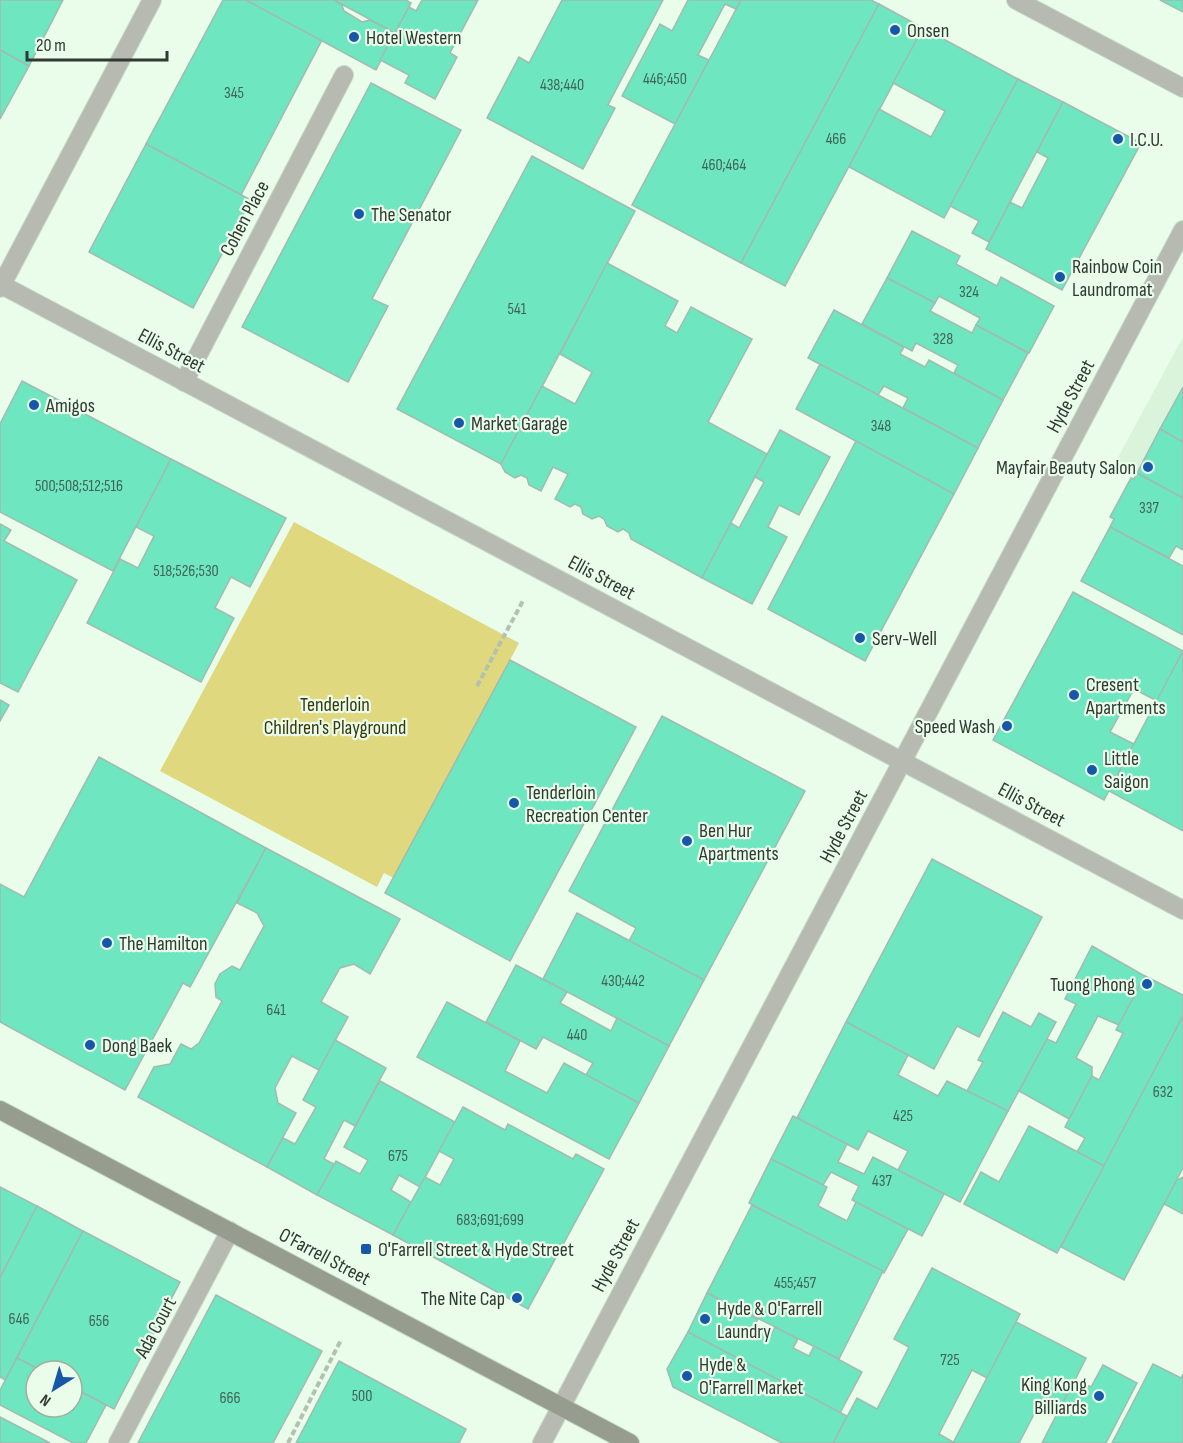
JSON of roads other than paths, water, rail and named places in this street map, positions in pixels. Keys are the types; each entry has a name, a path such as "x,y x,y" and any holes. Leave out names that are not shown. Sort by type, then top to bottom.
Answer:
{"main road":[{"name":"O'Farrell Street","path":"0,1110 630,1443"}],"street":[{"path":"1,285 152,0"},
{"path":"1016,0 1183,88"},
{"name":"Cohen Place","path":"184,381 344,75"},
{"name":"Hyde Street","path":"542,1443 1183,230"},
{"name":"Ellis Street","path":"1,285 1183,910"},
{"name":"Ada Court","path":"118,1443 230,1232"}],"place":[{"name":"Onsen","path":"895,30"},
{"name":"Hotel Western","path":"354,37"},
{"name":"I.C.U.","path":"1118,139"},
{"name":"The Senator","path":"359,214"},
{"name":"Rainbow Coin Laundromat","path":"1060,277"},
{"name":"Amigos","path":"34,405"},
{"name":"Market Garage","path":"459,423"},
{"name":"Mayfair Beauty Salon","path":"1148,467"},
{"name":"Serv-Well","path":"860,638"},
{"name":"Cresent Apartments","path":"1074,695"},
{"name":"Speed Wash","path":"1007,726"},
{"name":"Little Saigon","path":"1092,770"},
{"name":"Tenderloin Recreation Center","path":"514,803"},
{"name":"Ben Hur Apartments","path":"687,841"},
{"name":"The Hamilton","path":"107,943"},
{"name":"Tuong Phong","path":"1147,984"},
{"name":"Dong Baek","path":"90,1045"},
{"name":"O'Farrell Street & Hyde Street","path":"366,1249"},
{"name":"The Nite Cap","path":"517,1298"},
{"name":"Hyde & O'Farrell Laundry","path":"705,1319"},
{"name":"Hyde & O'Farrell Market","path":"687,1376"},
{"name":"King Kong Billiards","path":"1099,1396"}],"park label":[{"name":"Tenderloin Children's Playground","path":"335,716"}]}
